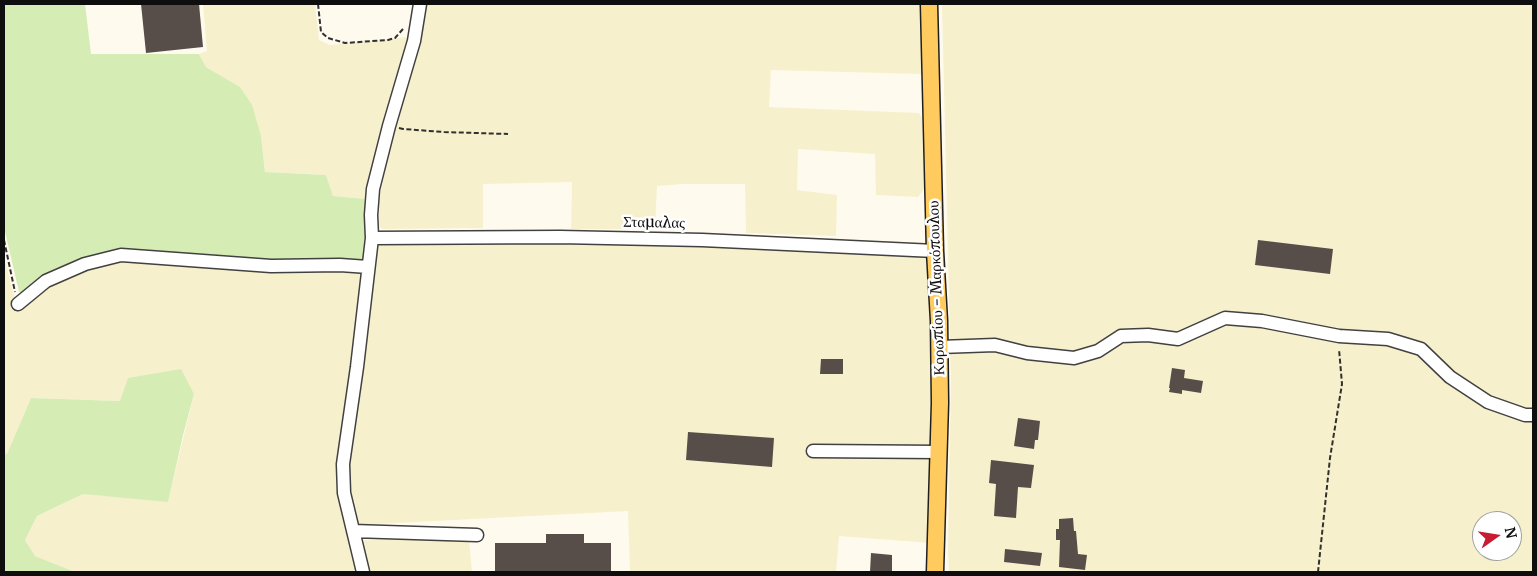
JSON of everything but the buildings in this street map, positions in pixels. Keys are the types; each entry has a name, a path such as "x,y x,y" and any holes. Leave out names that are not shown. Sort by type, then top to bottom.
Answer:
{"main road":[{"name":"Κορωπίου - Μαρκόπουλου","path":"929,4 935,251 940,321 939,452 935,572"}],"street":[{"path":"363,572 344,494 342,464 357,367 372,238 373,189 414,42 420,4"},
{"name":"Σταμαλας","path":"372,238 560,237 693,240 935,251"},
{"path":"18,304 46,281 84,264 121,256 271,266 340,265 368,267"},
{"path":"940,347 995,346 1028,353 1074,358 1098,351 1120,336 1148,334 1178,339 1225,318 1262,321 1339,336 1388,339 1421,349 1450,377 1488,402 1525,415 1533,415"},
{"path":"813,451 939,452"},
{"path":"353,530 477,535"}],"path":[{"path":"318,4 321,32 328,38 345,43 395,38 409,25 417,22"},
{"path":"390,124 403,129 508,134"},
{"path":"4,240 18,304"},
{"path":"1318,572 1330,458 1342,384 1339,336"}],"shaded area":[{"path":"203,4 315,4 319,40 330,45 408,37 374,159 366,199 333,196 326,175 265,172 261,136 240,87 206,67 199,54 207,51"},
{"path":"426,4 924,4 921,74 771,70 769,107 919,113 922,118 924,189 918,197 876,195 875,154 798,149 797,190 837,195 836,236 746,233 745,184 657,186 655,229 571,229 572,182 483,184 483,228 384,229 378,227 379,200 392,135 411,75 423,26"},
{"path":"942,4 1533,4 1533,572 949,572 951,382"},
{"path":"562,239 928,253 934,422 931,543 839,536 836,572 630,572 628,511 356,525 348,492 347,466 375,241"},
{"path":"4,256 18,311 50,284 84,268 123,260 363,270 338,464 358,572 75,572 35,556 25,540 37,516 83,494 168,501 194,394 120,401 31,398 7,454 4,453"},
{"path":"469,539 472,572 368,572 362,545 365,540"}],"green space":[{"path":"4,4 85,4 91,54 199,54 206,67 240,87 252,105 261,136 265,172 326,175 333,196 366,199 368,234 364,260 271,260 145,250 118,251 79,260 55,270 24,294 19,292 4,227"},
{"path":"181,369 194,394 168,502 83,494 37,516 25,540 35,556 75,572 4,572 4,453 7,454 31,398 120,401 128,378"}]}
